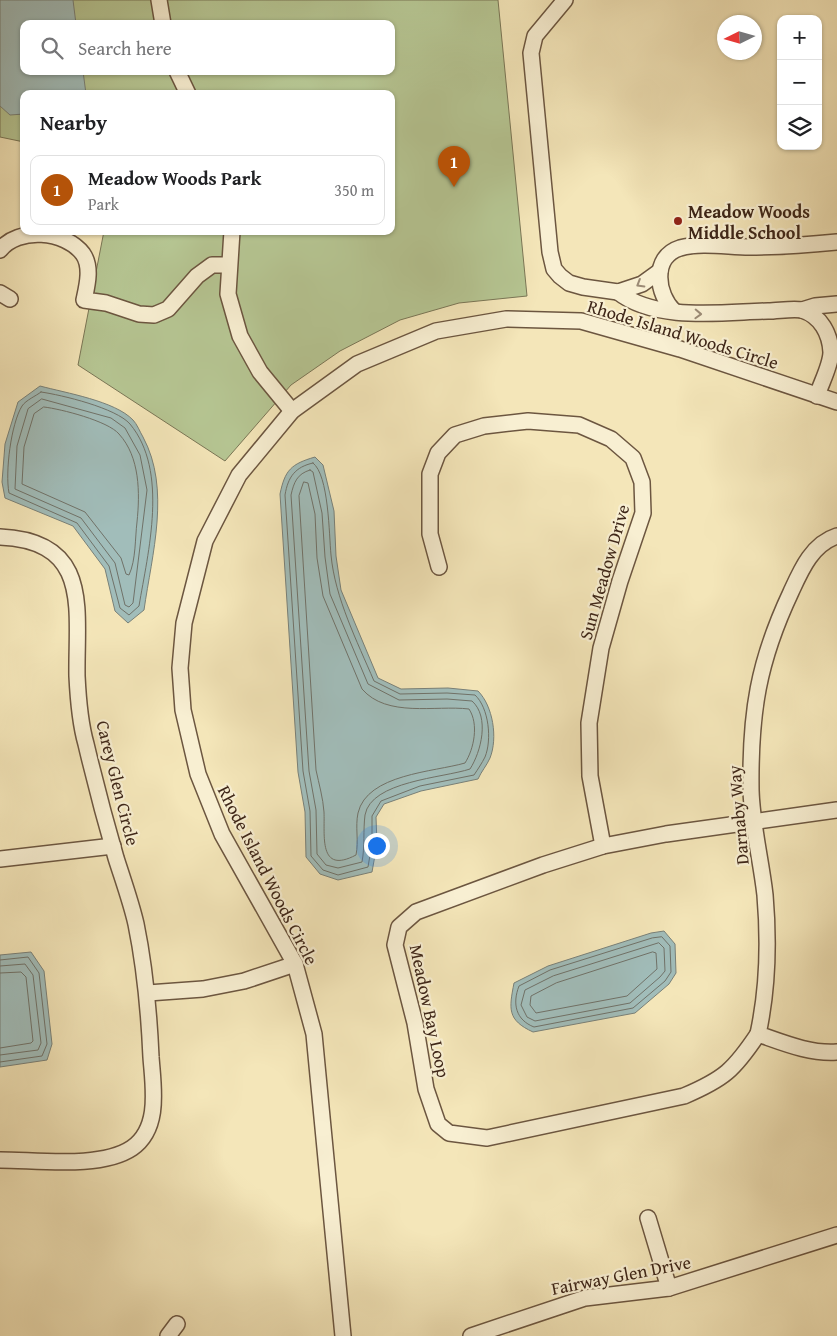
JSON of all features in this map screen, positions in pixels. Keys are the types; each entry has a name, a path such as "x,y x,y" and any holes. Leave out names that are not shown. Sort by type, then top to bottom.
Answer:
{"street":[{"path":"159,0 162,20"},
{"path":"565,0 535,36 531,53 554,269 569,283 618,292 635,301 674,311 703,315 802,310 814,306 837,304"},
{"path":"179,75 186,90"},
{"path":"0,250 16,237 28,235 61,238 83,254 87,264 88,282 84,300 106,303 139,314 154,314 168,309 197,276 212,265 229,266"},
{"path":"232,235 228,294 240,336 260,372 292,411"},
{"path":"674,311 664,298 660,286 660,271 666,259 680,248 767,247 837,242"},
{"path":"618,292 642,284 660,271"},
{"path":"802,310 825,327 834,351 817,396"},
{"name":"Rhode Island Woods Circle","path":"343,1336 314,1034 295,964 222,834 198,774 183,710 180,668 184,623 205,541 239,475 292,411 357,364 436,331 506,319 581,321 680,349 837,402"},
{"name":"Sun Meadow Drive","path":"439,566 430,534 430,474 438,453 455,435 484,426 528,421 579,426 611,439 633,458 642,482 643,513 620,581 601,648 589,723 590,776 603,846"},
{"name":"Darnaby Way","path":"758,1034 766,998 768,950 765,896 751,792 752,723 757,688 774,628 804,563 825,540 837,536"},
{"name":"Carey Glen Circle","path":"0,537 32,540 56,554 73,580 78,610 77,677 85,741 135,923 148,993 154,1107 147,1131 132,1148 107,1158 75,1161 0,1160"},
{"name":"Meadow Bay Loop","path":"758,1034 739,1062 714,1084 684,1096 487,1138 448,1134 438,1124 426,1089 416,1023 395,945 399,926 416,912 543,865 603,846 837,810"},
{"path":"0,859 113,846"},
{"path":"148,993 203,988 244,981 295,964"},
{"path":"758,1034 797,1048 826,1053 837,1052"},
{"path":"648,1218 669,1288"},
{"name":"Fairway Glen Drive","path":"471,1336 585,1298 669,1288 837,1235"}],"green space":[{"path":"0,0 498,0 527,296 459,303 400,320 340,351 291,385 225,461 78,365 103,235 395,235 395,90 20,90 20,141 0,137"}],"water":[{"path":"0,0 73,0 76,20 20,20 20,75 84,75 85,90 20,90 20,114 10,115 0,106"},
{"path":"40,386 90,398 125,413 136,424 151,457 156,478 158,500 155,544 144,610 128,623 115,611 105,569 73,526 5,498 2,482 5,444 18,402"},
{"path":"315,457 323,465 334,511 336,556 341,590 378,678 401,689 448,688 478,691 487,705 494,732 490,758 478,779 421,791 384,804 376,817 377,844 372,872 338,880 320,874 306,857 305,812 298,772 280,494 284,479 290,469 300,462"},
{"path":"664,931 675,944 676,973 669,984 635,1013 533,1032 518,1023 514,1018 511,1000 514,983 548,966 651,933"},
{"path":"31,952 44,971 52,1044 47,1060 0,1067 0,955"}],"place":[{"name":"Meadow Woods Park","path":"454,187"},
{"name":"Meadow Woods Middle School","path":"678,221"}]}
